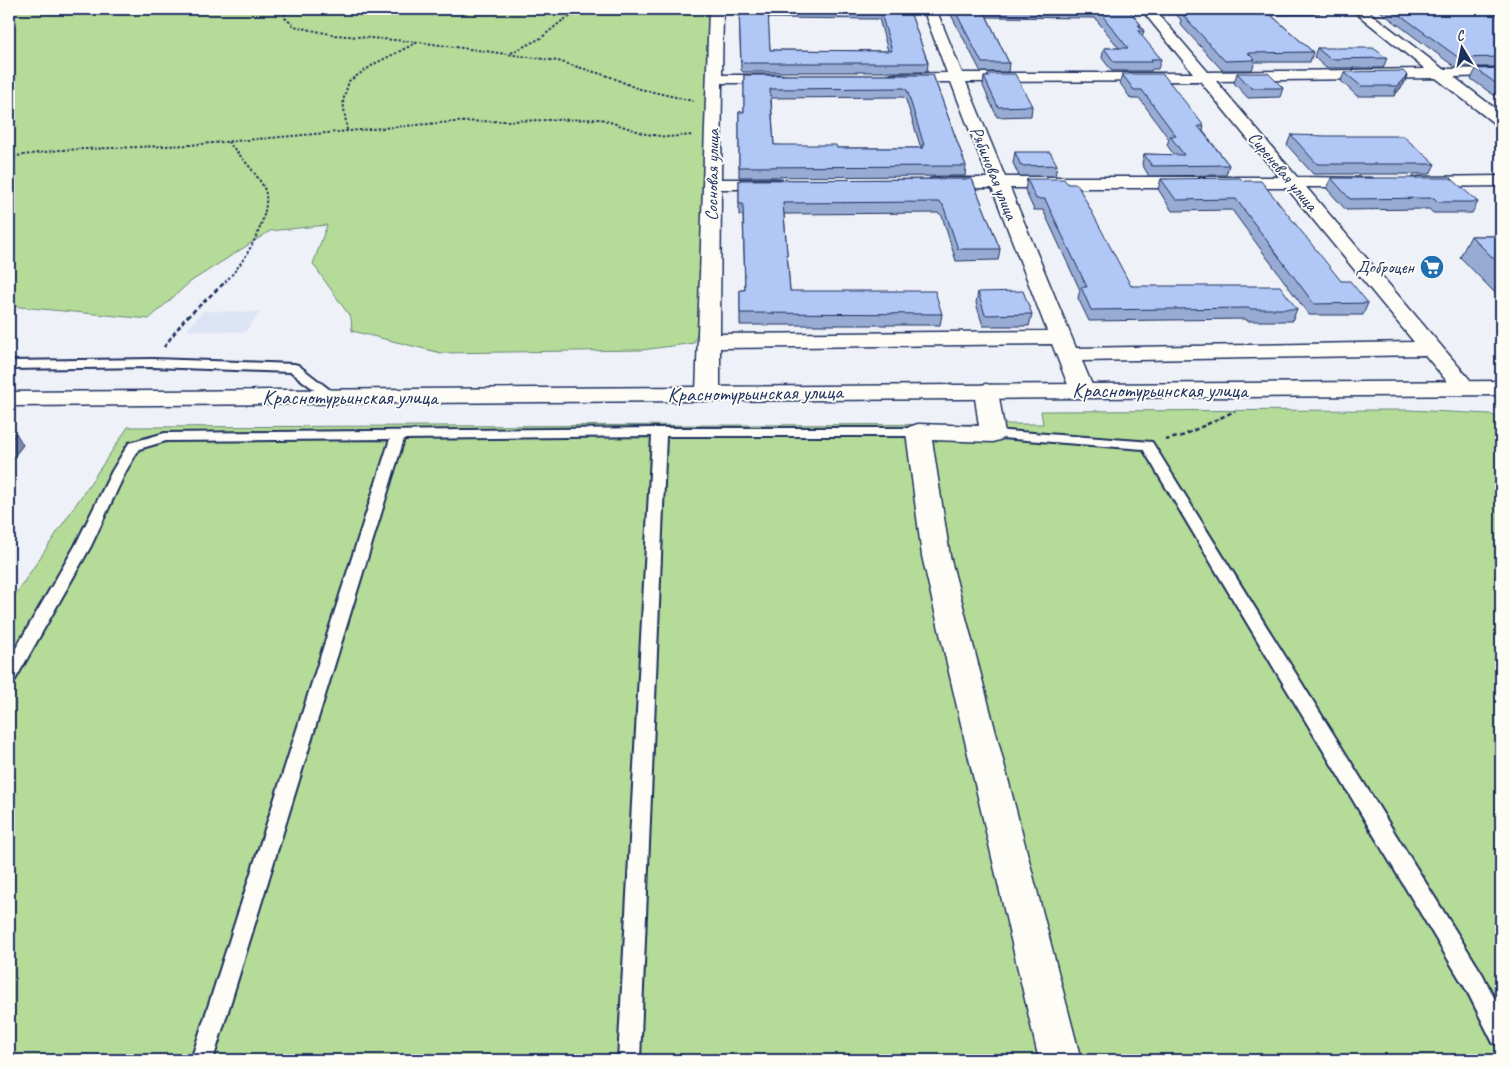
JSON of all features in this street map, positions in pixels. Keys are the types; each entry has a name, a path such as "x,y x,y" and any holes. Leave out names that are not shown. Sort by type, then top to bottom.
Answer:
{"street":[{"name":"Сосновая улица","path":"708,394 716,9"},
{"name":"Рябиновая улица","path":"928,9 1082,390"},
{"name":"Сиреневая улица","path":"1147,9 1465,388"},
{"path":"1356,9 1501,121"},
{"path":"879,78 1204,77 1501,72"},
{"path":"714,79 792,78"},
{"path":"1402,182 1501,181"},
{"path":"920,184 1382,182"},
{"path":"712,184 791,184"},
{"path":"709,341 1064,346 1425,340"},
{"name":"Краснотурьинская улица","path":"9,399 1501,388"},
{"path":"986,391 993,434 918,432 936,556 1060,1060"}],"lane":[{"path":"9,365 153,363 294,368 333,397"},
{"path":"9,674 83,546 119,471 134,446 165,437 659,432 918,432"},
{"path":"629,1060 659,432"},
{"path":"993,434 1148,445 1475,983 1501,1034"},
{"path":"202,1060 398,435"}],"path":[{"path":"282,9 285,18 294,26 311,30 335,35 418,42 558,61 612,77 636,88 714,104"},
{"path":"510,54 541,38 563,20 588,9"},
{"path":"346,130 343,101 349,80 376,63 418,42"},
{"path":"9,157 60,150 190,145 451,122 601,119 646,134 668,137 698,134 713,138"},
{"path":"153,363 184,320 234,274 262,222 266,193 248,164 228,142"},
{"path":"1148,445 1182,436 1243,407"}],"shaded area":[{"path":"203,311 260,312 245,332 187,330"}],"green space":[{"path":"9,9 711,9 698,330 694,343 642,350 441,353 352,331 351,318 313,264 327,225 270,231 190,282 149,319 9,306"},
{"path":"1409,410 1490,414 1501,420 1501,1060 9,1060 9,604 128,427 1043,424 1041,411"}],"building":[{"path":"739,9 909,9 928,63 743,63 741,61","holes":["768,10 880,10 892,51 770,50"]},
{"path":"954,9 983,9 1009,63 982,63"},
{"path":"1097,9 1128,9 1144,31 1138,31 1161,59 1151,59 1153,62 1114,62 1104,48 1128,48"},
{"path":"1181,9 1264,9 1313,52 1248,53 1255,60 1225,61 1183,15 1187,15"},
{"path":"1392,9 1488,9 1501,17 1501,57 1459,58"},
{"path":"1317,48 1373,48 1387,58 1330,59"},
{"path":"1501,68 1501,87 1476,69"},
{"path":"1403,71 1407,75 1397,86 1361,86 1344,72"},
{"path":"1237,73 1268,73 1283,88 1251,88"},
{"path":"988,74 1015,74 1032,106 998,107 984,77 989,77"},
{"path":"1122,74 1163,74 1204,126 1198,126 1229,165 1152,166 1144,154 1184,155 1170,136 1176,136 1142,90 1134,90"},
{"path":"744,75 933,75 966,166 739,167 739,112 744,112","holes":["904,88 907,90 924,145 922,145 923,148 837,148 836,145 774,145 770,89"]},
{"path":"1291,135 1403,136 1435,164 1317,164"},
{"path":"1015,152 1050,152 1057,165 1021,166"},
{"path":"1240,178 1243,181 1261,181 1341,281 1350,281 1368,303 1314,304 1236,199 1176,200 1161,179"},
{"path":"1331,178 1451,178 1478,202 1438,202 1434,198 1350,199"},
{"path":"972,179 1000,249 958,249 943,205 940,202 783,203 790,291 935,291 942,314 740,313 740,290 745,290 743,204 739,204 739,180"},
{"path":"1027,179 1064,179 1068,184 1077,184 1131,286 1280,286 1297,309 1091,310 1081,287 1087,287 1045,199 1036,199"},
{"path":"1471,236 1501,236 1501,266"},
{"path":"1023,291 1032,314 985,315 978,292"},
{"path":"9,433 16,433 9,442"}],"place":[{"name":"Доброцен","path":"1432,267"}]}
